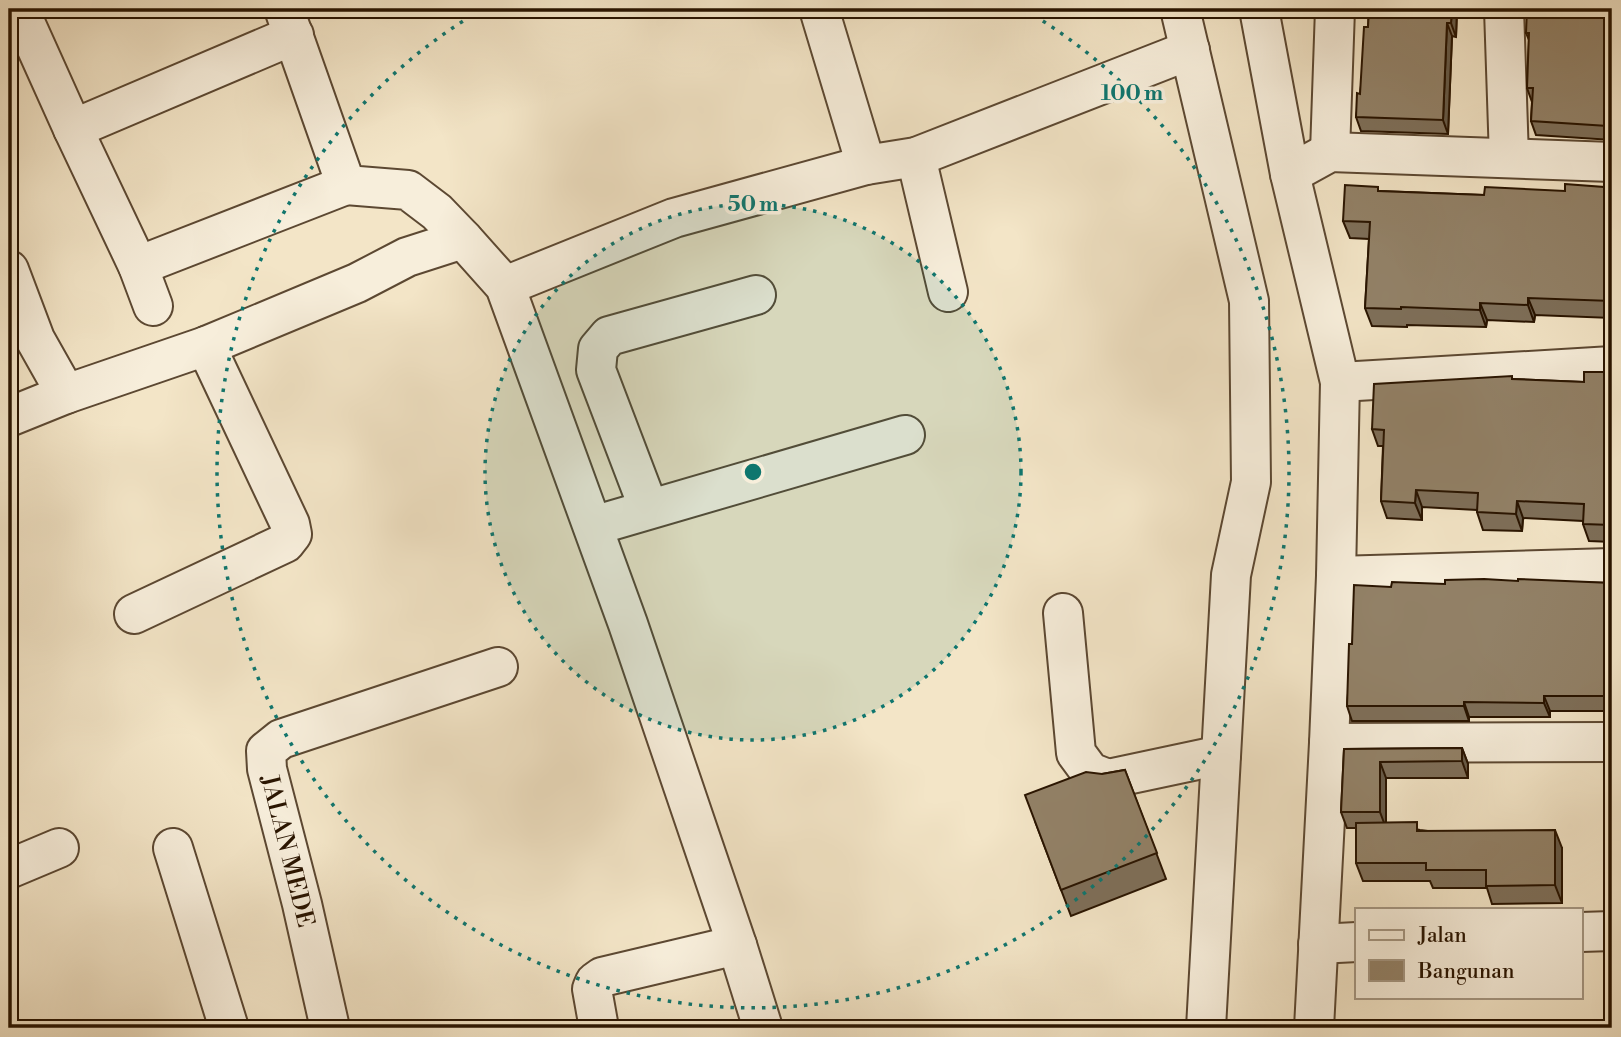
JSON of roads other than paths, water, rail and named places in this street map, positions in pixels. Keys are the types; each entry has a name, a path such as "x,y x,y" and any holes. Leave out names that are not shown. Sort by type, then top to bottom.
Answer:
{"street":[{"path":"19,9 138,266 153,306"},
{"path":"1180,9 1249,301 1251,482 1231,575 1206,1028"},
{"path":"1259,9 1290,174 1339,382 1336,576 1314,1028"},
{"path":"1330,152 1335,9"},
{"path":"1504,9 1509,158"},
{"path":"831,11 866,165"},
{"path":"73,129 289,22 346,185"},
{"path":"505,286 674,218 866,165 916,157 1190,50"},
{"path":"1290,174 1330,152 1612,162"},
{"path":"916,157 948,292"},
{"path":"138,266 346,185 408,191 437,212 505,286 628,624 763,1028"},
{"path":"9,417 66,394 206,346 357,283 407,257 463,239"},
{"path":"9,270 35,339 66,394"},
{"path":"649,509 596,370 598,349 609,337 756,295"},
{"path":"134,614 285,543 292,534 290,524 206,346"},
{"path":"1339,382 1612,366"},
{"path":"593,526 905,435"},
{"path":"1336,576 1612,568"},
{"path":"1063,613 1076,753 1090,772 1108,779 1222,755"},
{"name":"JALAN MEDE","path":"330,1028 302,904 267,769 266,751 281,739 498,667"},
{"path":"1329,743 1612,742"},
{"path":"9,869 60,848"},
{"path":"173,848 229,1028"},
{"path":"1582,932 1612,931"},
{"path":"1318,944 1355,942"},
{"path":"599,1028 592,989 601,977 737,945"}]}
